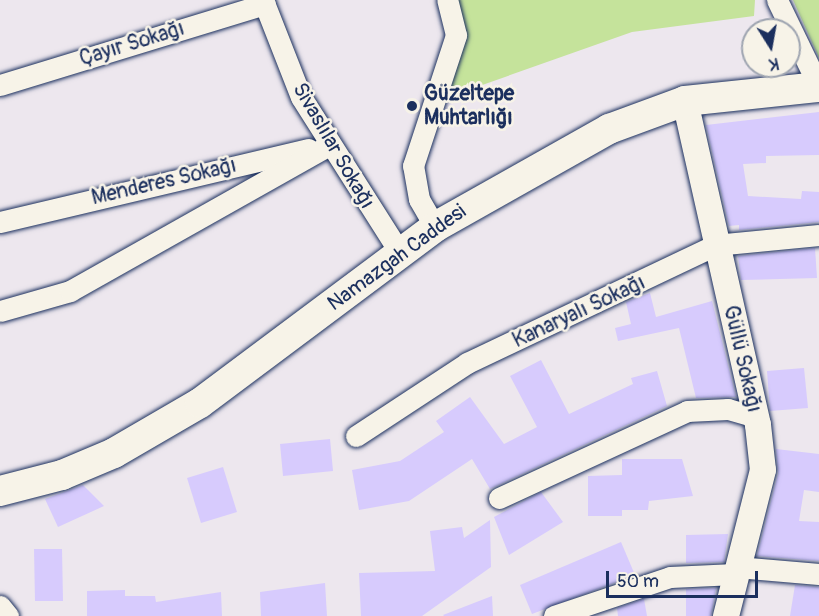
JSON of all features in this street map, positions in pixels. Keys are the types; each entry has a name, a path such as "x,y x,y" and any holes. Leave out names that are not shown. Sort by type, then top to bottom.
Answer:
{"main road":[{"name":"Namazgah Caddesi","path":"0,491 62,475 114,453 200,403 435,227 609,129 685,101 819,87"}],"street":[{"path":"435,227 419,199 413,166 456,35 447,0"},
{"path":"777,0 819,87"},
{"name":"Çayır Sokağı","path":"0,85 264,2"},
{"name":"Sivaslılar Sokağı","path":"264,2 301,97 329,145 400,253"},
{"name":"Güllü Sokağı","path":"685,101 715,245 756,417 763,470 726,616"},
{"path":"0,310 70,291 329,145"},
{"name":"Menderes Sokağı","path":"0,222 329,145"},
{"name":"Kanaryalı Sokağı","path":"356,436 467,363 715,245 819,236"},
{"path":"499,498 687,411 728,409 756,417"},
{"path":"554,616 670,577 736,570 819,574"},
{"path":"0,606 8,616"}],"green space":[{"path":"455,0 755,0 754,16 632,32 451,96"},
{"path":"793,0 819,0 819,58"}],"building":[{"path":"819,112 819,155 766,156 766,163 743,164 748,196 801,199 802,191 819,192 819,222 739,230 739,225 729,226 706,125"},
{"path":"815,248 817,278 741,280 738,256"},
{"path":"650,293 656,317 712,301 736,397 696,398 679,328 618,341 615,328 631,324 626,302"},
{"path":"541,360 569,414 633,384 631,378 657,371 667,406 490,489 472,459 409,501 359,510 352,470 400,461 444,432 436,421 470,397 504,444 537,427 510,376"},
{"path":"804,368 808,408 770,411 767,371"},
{"path":"330,439 333,471 283,476 280,444"},
{"path":"776,449 819,454 819,492 804,490 799,521 819,522 819,561 757,556 778,474"},
{"path":"622,459 682,459 693,496 649,501 648,510 622,510 622,516 588,516 588,476 622,475"},
{"path":"223,467 237,512 201,523 187,478"},
{"path":"83,485 104,506 58,527 45,499"},
{"path":"541,492 563,522 509,555 494,517"},
{"path":"490,520 491,567 422,616 361,616 359,573 435,571 430,531 462,527 464,538"},
{"path":"728,534 724,562 686,563 686,535"},
{"path":"621,542 635,575 532,614 520,585"},
{"path":"34,549 62,549 63,601 35,601"},
{"path":"325,583 327,616 261,616 260,592"},
{"path":"795,585 819,587 819,616 790,616"},
{"path":"716,588 711,616 686,616 686,589"},
{"path":"125,590 125,596 155,596 156,602 221,592 222,616 87,616 87,591"},
{"path":"492,596 493,616 443,615"},
{"path":"644,599 647,616 618,616 617,608"}],"place":[{"name":"Güzeltepe Muhtarlığı","path":"412,106"}]}
